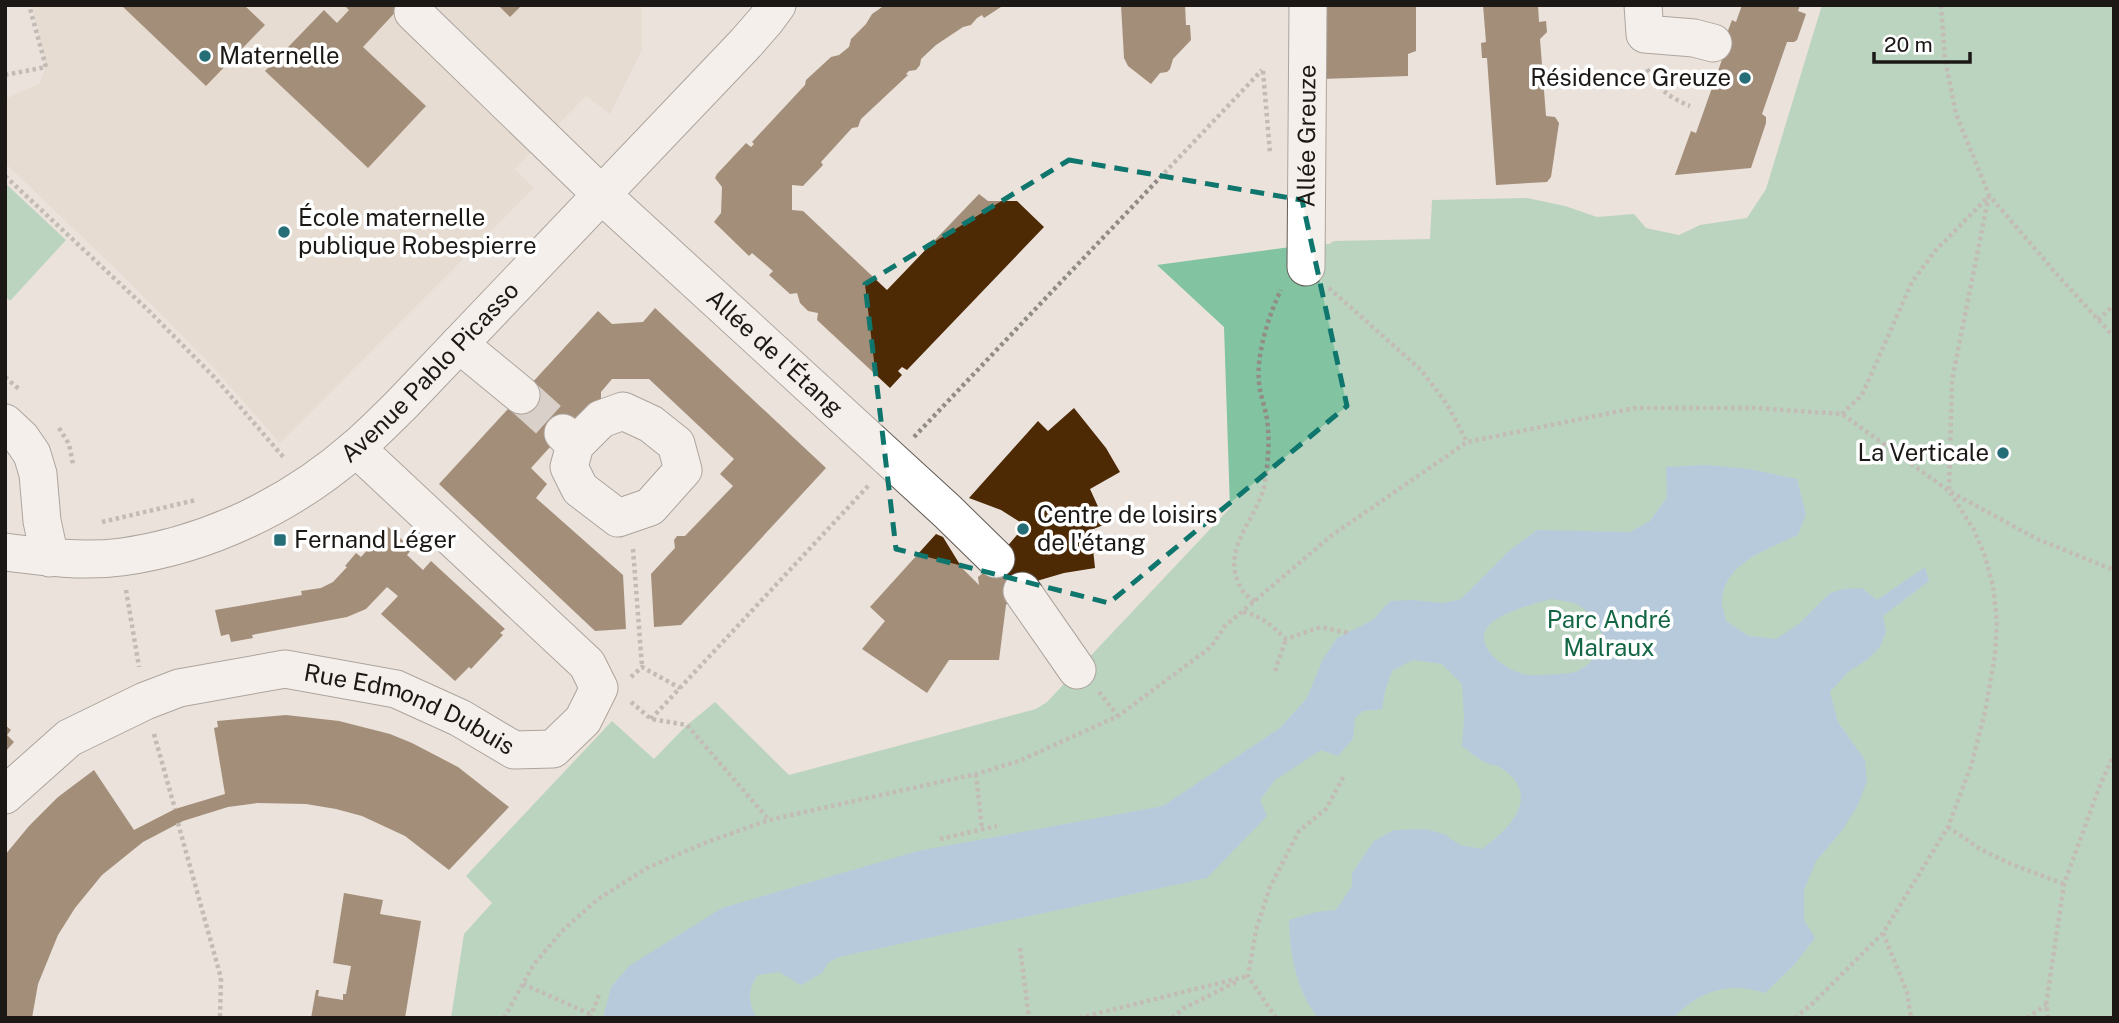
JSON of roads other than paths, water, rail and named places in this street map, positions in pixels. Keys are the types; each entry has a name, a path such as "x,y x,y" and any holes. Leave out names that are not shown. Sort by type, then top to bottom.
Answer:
{"street":[{"name":"Avenue Pablo Picasso","path":"5,551 59,558 121,557 206,536 248,519 297,493 356,448 402,404 746,43 776,5"},
{"name":"Allée Greuze","path":"1306,267 1308,5"},
{"name":"Allée de l'Étang","path":"413,12 602,195 996,559"},
{"path":"1644,20 1713,43"},
{"path":"459,344 521,395"},
{"path":"623,411 651,424 677,444 683,470 650,507 630,513 618,517 580,489 569,467 569,439 601,419 623,411"},
{"path":"5,423 21,438 32,454 22,472 59,558"},
{"name":"Rue Edmond Dubuis","path":"5,795 69,738 145,701 179,688 285,669 396,689 460,718 513,750 553,749 563,740 583,720 599,688 587,664 356,448"},
{"path":"1022,591 1077,670"}],"water":[{"path":"1706,465 1750,469 1797,479 1806,514 1798,535 1751,558 1731,575 1725,586 1722,602 1726,621 1749,636 1776,639 1799,624 1830,593 1843,589 1862,588 1877,600 1925,567 1929,581 1883,616 1886,632 1880,647 1848,672 1830,692 1838,722 1865,760 1867,781 1858,805 1843,829 1816,861 1804,890 1804,920 1815,938 1795,964 1765,993 1739,988 1715,991 1694,1001 1673,1018 1318,1018 1299,984 1289,920 1316,912 1336,910 1352,886 1352,873 1374,841 1394,830 1425,829 1444,834 1460,845 1482,849 1512,821 1521,800 1513,778 1500,767 1484,762 1462,746 1462,684 1442,664 1413,660 1392,671 1382,709 1363,711 1355,718 1353,739 1338,756 1321,750 1275,780 1260,800 1267,816 1207,878 839,957 829,962 822,973 801,985 779,972 758,975 750,996 756,1018 603,1018 611,987 629,966 722,908 918,851 1163,806 1280,728 1307,698 1322,661 1337,638 1373,620 1390,601 1443,603 1461,599 1510,550 1537,530 1630,532 1650,521 1667,497 1666,467","holes":["1550,599 1577,605 1587,612 1603,635 1594,657 1585,667 1571,673 1527,675 1501,663 1487,649 1485,632 1490,624 1502,616"]}],"tunnel":[{"path":"521,395 563,433"}],"place":[{"name":"Maternelle","path":"205,56"},
{"name":"Résidence Greuze","path":"1745,78"},
{"name":"École maternelle publique Robespierre","path":"284,232"},
{"name":"La Verticale","path":"2003,453"},
{"name":"Centre de loisirs de l'étang","path":"1023,529"},
{"name":"Fernand Léger","path":"280,540"}],"park label":[{"name":"Parc André Malraux","path":"1609,634"}]}
